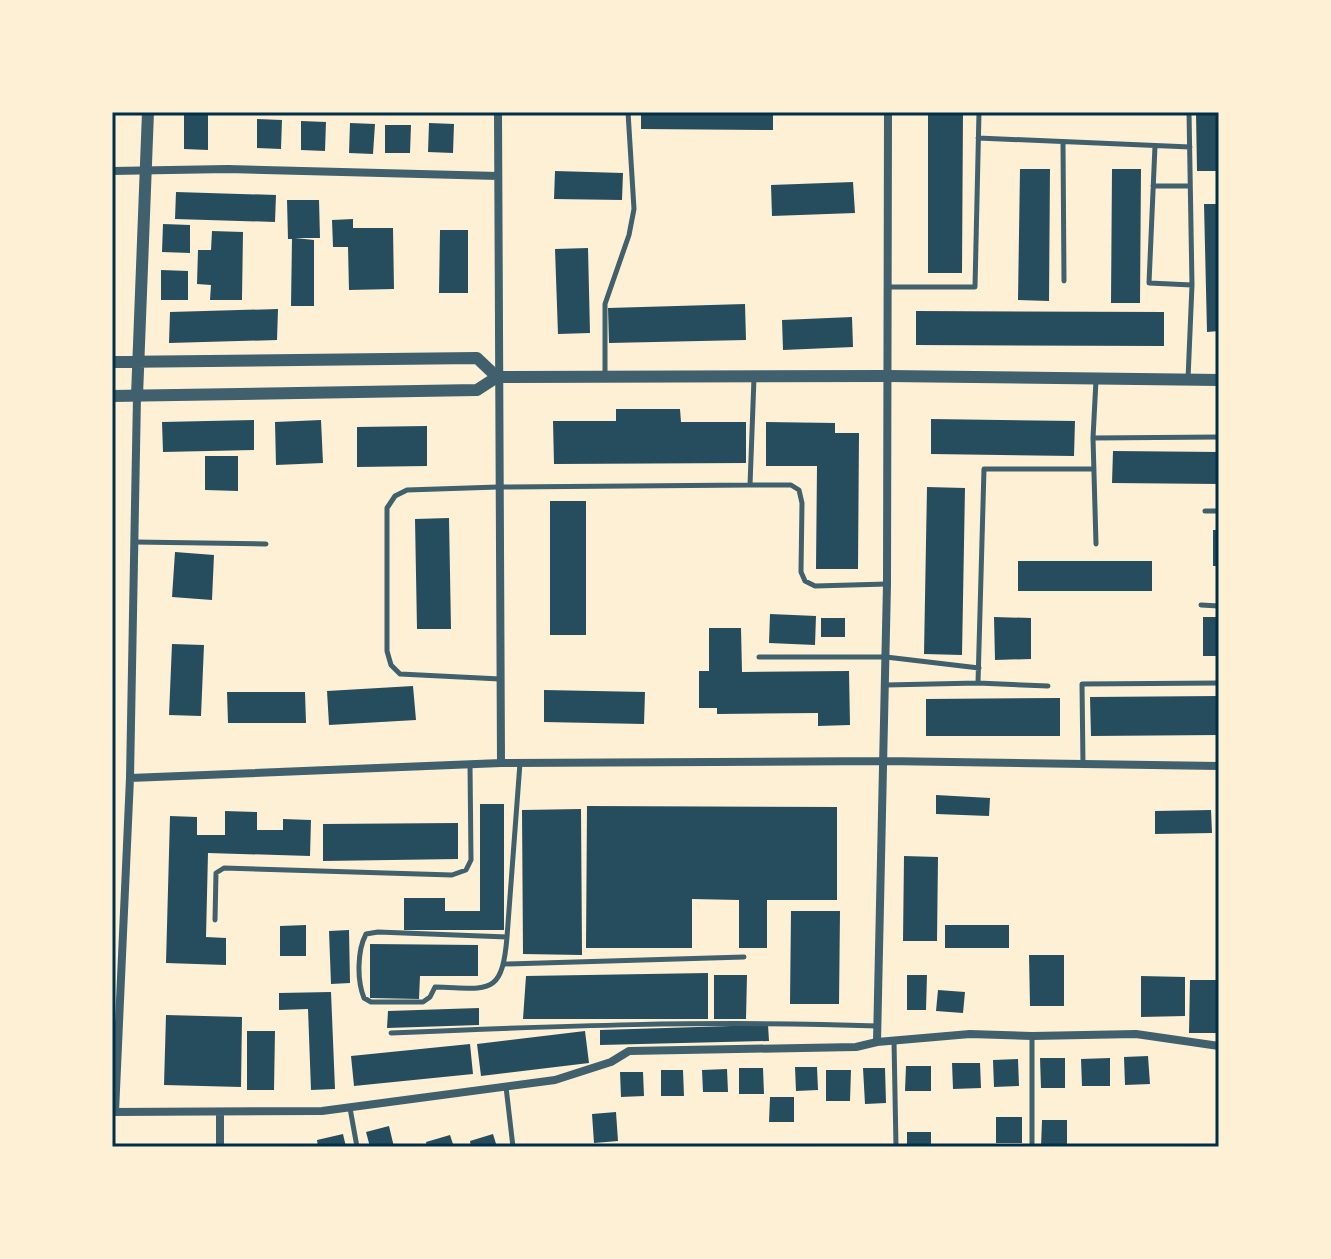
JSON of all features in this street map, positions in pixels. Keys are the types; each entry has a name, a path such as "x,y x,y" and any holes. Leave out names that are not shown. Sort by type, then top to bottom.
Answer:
{"street":[{"path":"148,112 137,396 130,778 114,1112 322,1111 350,1108 555,1080 611,1062 629,1051 856,1047 877,1042 970,1034 1136,1034 1219,1046"},
{"path":"498,112 501,763"},
{"path":"877,1042 887,584 888,112"},
{"path":"112,171 228,169 498,176"},
{"path":"112,362 477,358 497,377"},
{"path":"112,396 477,390 497,377 888,376 1219,380"},
{"path":"130,778 501,763 884,761 1219,766"},
{"path":"220,1112 220,1147"}],"lane":[{"path":"605,377 605,304 629,235 634,209 628,112"},
{"path":"888,287 975,287 979,112"},
{"path":"1188,380 1192,285 1189,112"},
{"path":"978,138 1190,147"},
{"path":"1063,142 1064,281"},
{"path":"1155,146 1149,283 1192,285"},
{"path":"1153,186 1190,186"},
{"path":"750,485 754,377"},
{"path":"1096,379 1093,438 1096,544"},
{"path":"1093,438 1219,437"},
{"path":"978,683 984,469 1094,469"},
{"path":"500,679 400,674 391,665 387,651 387,508 395,496 407,490 498,487 791,485 799,490 802,503 801,572 805,581 815,586 887,584"},
{"path":"1205,511 1219,511"},
{"path":"134,542 266,544"},
{"path":"1201,605 1219,606"},
{"path":"759,657 886,657 979,668"},
{"path":"885,685 978,683 1048,686"},
{"path":"1083,764 1082,684 1219,683"},
{"path":"507,937 366,934 361,943 360,987 364,998 371,1002 423,1002 435,987 485,988 500,977 505,964 520,763"},
{"path":"215,920 216,873 224,868 452,875 466,870 471,860 470,764"},
{"path":"505,964 744,957"},
{"path":"391,1033 760,1022 878,1026"},
{"path":"1032,1036 1032,1147"},
{"path":"894,1041 896,1147"},
{"path":"506,1087 513,1147"},
{"path":"350,1108 357,1147"}],"building":[{"path":"641,112 773,112 773,130 641,129"},
{"path":"928,112 963,112 962,273 928,273"},
{"path":"999,112 1026,112 1027,115 999,115"},
{"path":"1196,112 1219,112 1219,171 1197,171"},
{"path":"184,113 208,113 208,150 184,149"},
{"path":"257,119 282,120 281,149 257,148"},
{"path":"301,121 326,122 325,151 301,150"},
{"path":"350,123 375,124 373,154 349,153"},
{"path":"429,123 454,124 453,153 428,152"},
{"path":"385,125 411,125 410,153 385,153"},
{"path":"1020,169 1050,169 1049,301 1018,300"},
{"path":"1112,169 1141,169 1140,303 1111,303"},
{"path":"555,171 623,173 622,200 554,199"},
{"path":"853,182 855,213 772,216 771,185"},
{"path":"176,192 276,195 275,222 175,219"},
{"path":"287,200 319,200 320,238 295,238 314,240 314,306 291,306 292,239 288,239"},
{"path":"1204,204 1219,204 1219,331 1207,332"},
{"path":"353,219 353,228 393,228 394,289 349,290 348,247 333,247 332,220"},
{"path":"163,224 190,225 190,253 162,252"},
{"path":"440,230 468,230 468,293 439,293"},
{"path":"212,231 243,232 242,300 210,300 211,285 197,284 198,250 211,250"},
{"path":"588,248 590,333 558,334 555,249"},
{"path":"161,270 188,271 188,300 161,300"},
{"path":"745,304 746,340 609,343 608,308"},
{"path":"278,309 277,340 169,343 170,312"},
{"path":"916,311 1164,312 1164,346 916,345"},
{"path":"852,317 853,347 783,350 782,320"},
{"path":"616,409 680,409 681,422 746,422 746,463 554,464 553,421 616,421"},
{"path":"931,419 1075,421 1074,456 931,454"},
{"path":"254,420 254,450 163,452 162,422"},
{"path":"321,420 323,463 276,465 275,422"},
{"path":"766,422 835,423 835,433 859,433 858,569 816,569 817,466 766,466"},
{"path":"427,426 427,466 357,467 357,427"},
{"path":"1113,451 1219,452 1219,484 1112,483"},
{"path":"205,456 238,456 238,491 205,490"},
{"path":"927,487 965,488 962,655 924,654"},
{"path":"550,501 586,501 586,635 550,635"},
{"path":"449,518 451,629 417,629 415,519"},
{"path":"1213,530 1219,530 1219,566 1213,566"},
{"path":"175,552 214,555 212,600 172,597"},
{"path":"1018,561 1152,561 1152,591 1018,591"},
{"path":"770,614 816,616 815,645 769,643"},
{"path":"994,617 1031,618 1031,659 995,660"},
{"path":"1203,617 1219,617 1219,656 1203,656"},
{"path":"821,618 845,618 845,637 821,637"},
{"path":"709,628 741,628 742,672 849,671 850,725 818,726 818,713 717,714 717,708 699,708 699,671 709,671"},
{"path":"172,644 204,645 201,716 169,715"},
{"path":"413,686 416,720 329,725 327,691"},
{"path":"544,690 645,692 644,724 544,722"},
{"path":"227,692 305,692 306,723 228,723"},
{"path":"1219,696 1219,735 1091,736 1090,697"},
{"path":"1060,698 1060,736 926,736 926,699"},
{"path":"936,795 990,798 989,816 936,814"},
{"path":"480,804 504,804 504,930 404,930 404,898 445,898 445,911 480,911"},
{"path":"587,806 837,807 837,900 767,900 767,948 739,948 739,900 692,899 692,948 586,948"},
{"path":"581,809 582,955 523,954 522,810"},
{"path":"1211,810 1212,833 1155,834 1155,811"},
{"path":"225,811 257,812 257,830 283,830 283,819 311,820 310,856 208,853 206,937 226,938 226,965 166,963 170,816 197,817 197,835 225,835"},
{"path":"458,823 458,859 323,861 323,824"},
{"path":"904,856 938,857 937,941 903,941"},
{"path":"791,911 840,911 839,1004 790,1004"},
{"path":"306,925 306,956 280,956 280,926"},
{"path":"945,925 1009,925 1009,948 945,948"},
{"path":"349,930 350,983 331,984 329,931"},
{"path":"370,944 478,945 478,976 420,976 419,999 370,998"},
{"path":"1029,955 1064,955 1064,1006 1030,1006"},
{"path":"708,973 708,1019 523,1019 526,976"},
{"path":"714,975 747,975 746,1019 714,1019"},
{"path":"907,975 927,975 926,1010 907,1010"},
{"path":"1141,976 1185,977 1185,1016 1141,1017"},
{"path":"1190,980 1219,980 1219,1033 1189,1033"},
{"path":"938,990 965,992 963,1013 936,1011"},
{"path":"331,992 335,1089 311,1090 308,1009 279,1010 279,993"},
{"path":"479,1008 479,1025 387,1028 388,1011"},
{"path":"166,1015 242,1017 241,1087 164,1085"},
{"path":"768,1025 769,1041 600,1045 600,1030"},
{"path":"247,1031 275,1031 274,1090 247,1090"},
{"path":"585,1031 589,1063 481,1076 477,1044"},
{"path":"470,1044 473,1074 354,1086 351,1056"},
{"path":"1148,1056 1150,1084 1125,1085 1124,1057"},
{"path":"1040,1058 1065,1058 1065,1088 1041,1088"},
{"path":"1110,1058 1110,1086 1082,1086 1081,1059"},
{"path":"1018,1059 1019,1086 994,1087 993,1060"},
{"path":"952,1063 980,1063 981,1088 953,1089"},
{"path":"906,1066 931,1066 931,1091 905,1091"},
{"path":"795,1067 817,1067 818,1090 796,1091"},
{"path":"739,1068 763,1068 764,1094 739,1094"},
{"path":"863,1068 885,1068 886,1103 865,1104"},
{"path":"727,1069 728,1092 703,1092 702,1070"},
{"path":"661,1070 683,1070 684,1096 661,1096"},
{"path":"826,1070 851,1070 850,1101 826,1101"},
{"path":"620,1072 643,1072 644,1096 621,1097"},
{"path":"770,1097 794,1097 794,1122 769,1122"},
{"path":"616,1112 618,1141 594,1143 592,1114"},
{"path":"996,1117 1022,1117 1022,1143 996,1143"},
{"path":"1042,1120 1067,1120 1067,1147 1041,1147"},
{"path":"389,1126 394,1147 370,1147 366,1132"},
{"path":"907,1132 931,1132 931,1147 907,1147"},
{"path":"343,1134 346,1147 318,1147 317,1140"},
{"path":"493,1134 497,1147 471,1147 470,1141"},
{"path":"450,1135 454,1147 427,1147 426,1142"}]}
